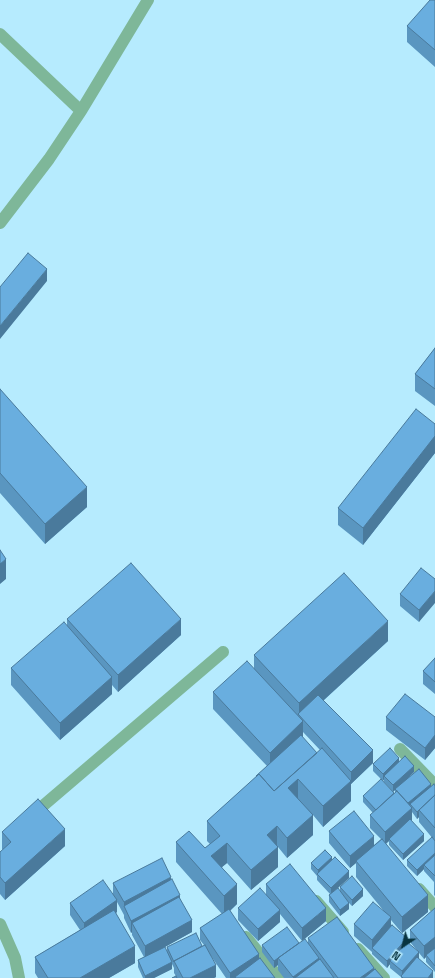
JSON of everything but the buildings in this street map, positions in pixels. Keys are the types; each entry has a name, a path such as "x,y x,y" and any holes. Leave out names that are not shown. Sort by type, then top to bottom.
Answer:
{"street":[{"path":"0,223 49,159 81,111 148,0"},
{"path":"0,34 81,111"},
{"path":"24,822 223,652"},
{"path":"400,749 435,785"},
{"path":"414,883 435,907"},
{"path":"307,892 384,978"},
{"path":"0,924 15,958 19,978"},
{"path":"245,936 279,978"}]}
